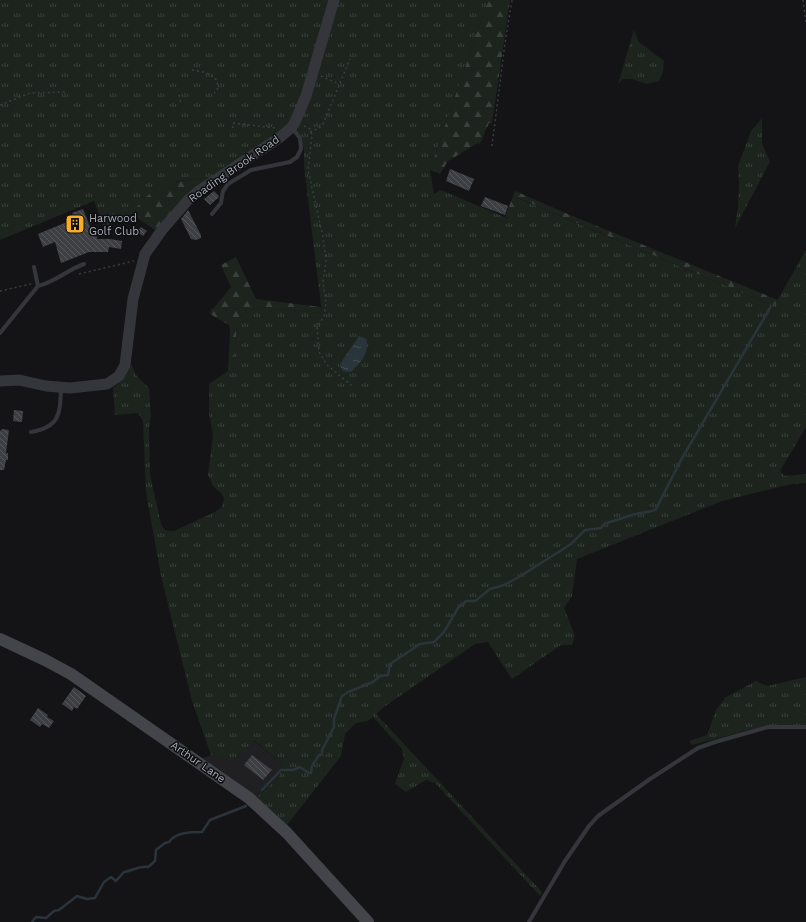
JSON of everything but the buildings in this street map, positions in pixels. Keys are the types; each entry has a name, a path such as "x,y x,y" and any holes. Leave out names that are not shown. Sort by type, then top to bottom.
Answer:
{"main road":[{"name":"Arthur Lane","path":"0,639 71,674 249,798 286,834 368,922"}],"street":[{"name":"Roading Brook Road","path":"0,381 19,380 46,386 70,388 107,384 119,376 123,371 126,358 133,299 143,259 162,230 188,200 206,186 279,138 293,125 306,96 334,0"}],"lane":[{"path":"212,214 221,203 224,191 228,184 251,170 290,162 297,157 301,149 300,138 293,125"},
{"path":"0,333 38,284 49,283 68,270 84,264"},
{"path":"34,267 38,284"},
{"path":"31,432 43,430 54,422 61,408 61,388"},
{"path":"529,922 560,867 589,826 598,816 650,779 698,748 715,742 768,727 806,727"}],"path":[{"path":"492,146 512,0"},
{"path":"803,0 806,22"},
{"path":"310,132 319,128 323,124 350,58"},
{"path":"192,70 212,75 217,82 218,88 214,93"},
{"path":"313,74 340,84"},
{"path":"0,105 30,93 65,92"},
{"path":"179,95 181,104"},
{"path":"233,128 234,124 278,129"},
{"path":"293,125 306,126 312,135 308,170 323,237 326,262 323,282 326,303 324,316 317,327 319,352 327,365 352,386"},
{"path":"78,274 143,259"},
{"path":"0,291 38,284"}],"shaded area":[{"path":"253,740 282,764 279,777 256,798 235,781 200,759 211,755 233,761"}],"green space":[{"name":"Harwood Golf Club","path":"0,0 490,0 486,6 430,170 434,194 441,190 509,219 517,198 774,306 806,250 806,427 780,471 785,476 806,474 806,483 792,484 722,501 577,559 572,596 564,608 575,636 572,645 561,645 512,679 488,642 475,644 376,714 542,892 540,896 435,783 426,780 406,792 395,784 404,759 402,749 373,717 368,721 356,723 345,734 341,756 287,825 256,798 279,777 282,764 254,740 233,761 211,755 192,701 161,576 146,492 143,421 138,413 115,415 113,388 124,378 131,364 136,375 149,388 151,416 149,428 150,475 163,528 168,531 174,531 215,512 222,507 224,498 213,486 208,475 213,435 209,414 209,384 234,367 237,319 257,307 322,313 304,167 304,148 295,134 281,131 211,177 178,181 145,198 132,214 104,227 94,201 0,240"},
{"path":"490,0 510,0 492,123 489,123 480,144 478,143 448,161 440,174 430,170 486,6"},
{"path":"634,30 639,42 664,61 663,72 659,81 647,84 632,79 623,79 618,84"},
{"path":"762,118 762,143 770,162 735,228 738,207 738,166 751,131"},
{"path":"211,177 176,205 156,231 132,214 144,199 168,184"},
{"path":"515,191 778,300 774,306 518,198 510,219 505,217"},
{"path":"236,257 256,299 321,307 322,313 257,307 237,319 234,367 228,372 229,325 210,314 211,309 213,309 231,287 221,265"},
{"path":"806,677 806,725 769,725 692,745 689,741 707,735 716,710 726,697 756,681 767,686"}],"water":[{"path":"359,336 366,339 366,353 351,372 343,371 340,366 342,361"}],"waterway":[{"path":"262,790 281,770 293,770 300,767 311,773 312,766 319,755 322,755 322,750 334,727 334,719 342,696 373,682 380,676 388,675 390,664 420,644 434,642 444,632 458,608 466,601 475,601 490,589 504,585 519,577 571,544 585,530 601,528 605,523 656,509 681,460 770,308"},
{"path":"32,922 36,917 46,918 77,896 87,899 95,898 104,882 111,877 116,881 124,872 142,867 148,867 155,861 156,850 176,836 184,833 202,832 210,820 246,806"}],"place":[{"name":"Harwood Golf Club","path":"75,224"}]}
